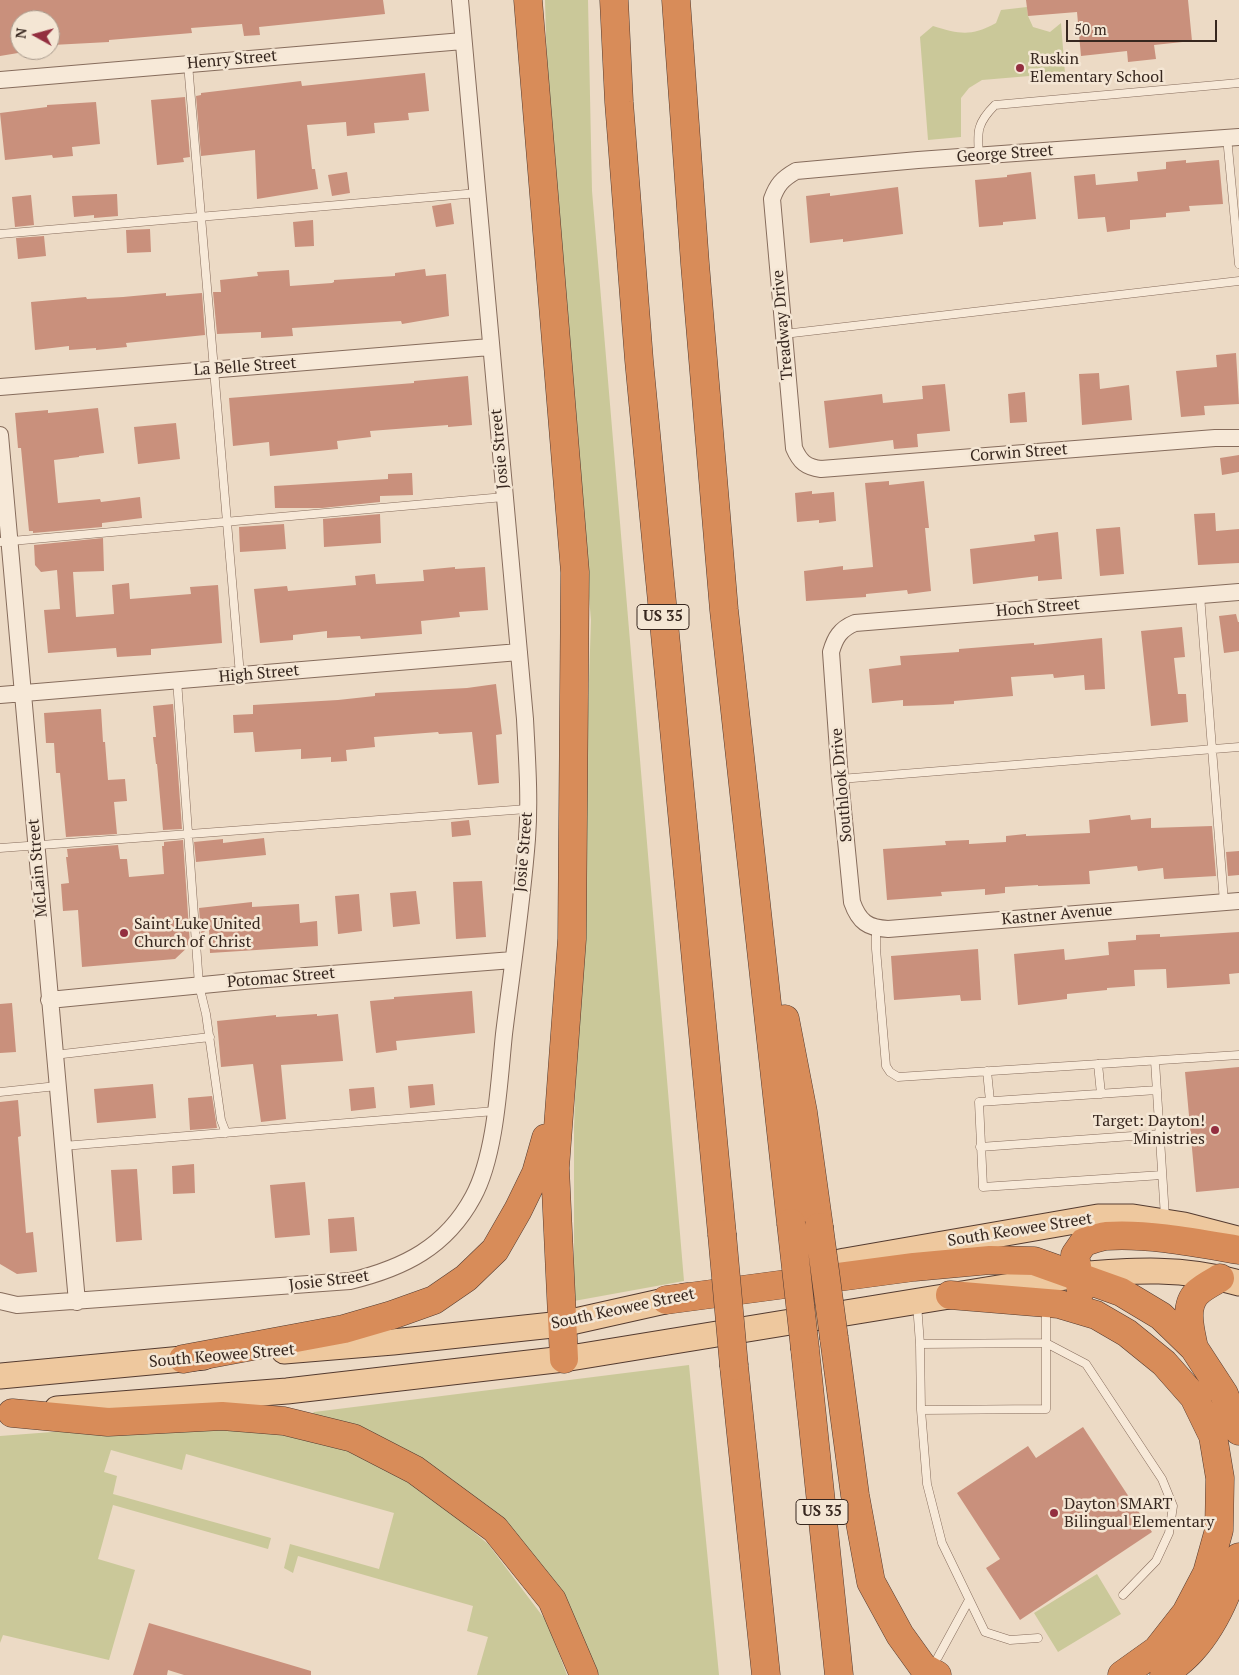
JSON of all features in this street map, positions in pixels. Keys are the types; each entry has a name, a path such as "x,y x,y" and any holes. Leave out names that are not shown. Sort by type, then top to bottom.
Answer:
{"highway":[{"path":"528,0 575,572 572,939 555,1168 564,1359"},
{"name":"US 35","path":"614,0 619,102 639,360 734,1366 766,1675"},
{"name":"US 35","path":"676,0 724,610 839,1675"},
{"path":"749,841 803,1112 854,1494 871,1582 900,1635 923,1667 937,1666"},
{"path":"183,1359 344,1329 434,1300 466,1278 495,1250 536,1173 561,1086"},
{"path":"1096,1315 1082,1295 1078,1275 1075,1255 1084,1242 1104,1236 1133,1236 1239,1250"},
{"path":"666,1300 914,1267 990,1260 1034,1261 1078,1275 1121,1292 1161,1316 1194,1348 1224,1394 1239,1431"},
{"path":"1194,1348 1189,1319 1190,1307 1196,1294 1230,1281"},
{"path":"950,1295 1059,1304 1096,1315 1127,1333 1164,1363 1194,1397 1213,1436 1220,1478 1219,1530 1207,1573 1186,1613 1156,1650 1122,1675"},
{"path":"6,1413 108,1422 222,1416 284,1421 352,1438 415,1470 495,1529 552,1600 584,1675"},
{"path":"749,1516 757,1675"},
{"path":"1164,1675 1191,1651 1215,1618 1232,1579 1239,1557"}],"main road":[{"name":"South Keowee Street","path":"0,1376 393,1342 562,1324 845,1260 1098,1217 1133,1217 1166,1222 1239,1240"},
{"path":"1214,1233 1239,1232"},
{"path":"6,1413 287,1392 564,1359 1078,1275 1149,1270 1174,1271 1230,1281"}],"street":[{"name":"Josie Street","path":"0,1301 17,1305 77,1302 350,1281 377,1275 414,1259 438,1241 455,1224 473,1197 481,1180 490,1149 513,960 527,838 528,777 525,719 460,0"},
{"name":"Henry Street","path":"0,80 463,41"},
{"name":"George Street","path":"776,187 784,178 796,172 1233,137"},
{"name":"Treadway Drive","path":"776,187 772,199 794,448 802,462"},
{"name":"La Belle Street","path":"0,387 490,347"},
{"name":"McLain Street","path":"0,435 5,542 22,693 77,1302"},
{"name":"Corwin Street","path":"802,462 810,467 821,469 1215,438 1239,438"},
{"name":"Hoch Street","path":"840,633 855,623 1239,592"},
{"name":"Southlook Drive","path":"840,633 836,637 831,652 840,779 852,902 856,914 864,923 876,928"},
{"name":"High Street","path":"0,695 519,652"},
{"name":"Kastner Avenue","path":"876,928 888,929 1232,901"},
{"name":"Potomac Street","path":"49,1000 200,985 513,960"}],"lane":[{"path":"188,64 240,675"},
{"path":"979,156 977,134 984,116 995,105 1239,83"},
{"path":"1233,137 1239,264"},
{"path":"0,234 478,193"},
{"path":"784,334 1239,281"},
{"path":"5,542 504,497"},
{"path":"1200,595 1212,749 1232,901"},
{"path":"177,680 200,985 210,1037 221,1120 226,1133"},
{"path":"840,779 1239,747"},
{"path":"0,848 527,809"},
{"path":"876,928 876,949 886,1066 890,1072 902,1077 1239,1055"},
{"path":"54,1055 210,1037"},
{"path":"1155,1061 1166,1222"},
{"path":"1098,1064 1101,1094"},
{"path":"987,1072 990,1101"},
{"path":"0,1092 57,1086"},
{"path":"1156,1090 979,1102 980,1148 984,1187 1162,1175"},
{"path":"63,1146 495,1111"},
{"path":"980,1148 1160,1134"},
{"path":"917,1301 920,1344 920,1410 927,1484 942,1543 985,1632 1010,1640 1038,1638"},
{"path":"920,1410 1046,1409 1046,1303"},
{"path":"920,1344 1046,1343 1086,1364 1162,1479 1173,1506 1168,1533 1156,1560 1123,1595"},
{"path":"937,1666 969,1600"}],"shaded area":[{"path":"545,0 588,0 592,191 684,1281 574,1301 574,1128 591,620 549,140"},
{"path":"1027,7 1028,16 1033,27 1050,32 1061,23 1065,73 982,80 969,88 961,98 961,137 928,140 920,37 933,26 951,31 972,32 996,23 1001,10"},
{"path":"689,1365 719,1675 597,1675 502,1525 453,1480 404,1449 311,1416 314,1412"},
{"path":"217,1425 292,1432 362,1454 423,1489 488,1544 547,1622 567,1675 477,1675 488,1637 467,1631 473,1606 298,1556 293,1573 284,1568 290,1544 379,1569 394,1513 186,1454 182,1470 111,1450 104,1472 117,1476 113,1494 271,1538 268,1549 113,1505 98,1559 135,1570 109,1660 3,1635 0,1643 0,1436"},
{"path":"1097,1574 1121,1614 1058,1652 1034,1613"}],"building":[{"path":"0,0 383,0 385,14 259,27 260,35 244,36 242,24 191,28 192,33 109,40 109,42 60,45 60,10 10,10 10,54 0,56"},
{"path":"1026,0 1188,0 1192,41 1154,45 1156,59 1128,62 1127,51 1081,56 1077,12 1028,16"},
{"path":"425,73 429,111 408,113 409,120 374,123 375,133 347,136 346,122 307,125 312,169 315,169 318,189 257,199 255,150 201,156 196,96 201,95 201,93 301,81 302,86"},
{"path":"185,97 190,157 183,158 184,162 157,165 151,100"},
{"path":"96,102 100,144 72,147 73,156 53,158 52,155 5,160 0,113 47,107 47,105"},
{"path":"1186,160 1186,163 1219,160 1223,204 1189,206 1190,211 1166,213 1166,217 1130,220 1130,229 1107,232 1105,217 1078,219 1074,176 1095,174 1096,185 1138,181 1137,172 1166,169 1166,162"},
{"path":"347,172 350,193 332,196 328,175"},
{"path":"1031,172 1036,219 1003,222 1003,225 979,227 975,180 1007,177 1007,175"},
{"path":"898,187 903,234 843,242 843,239 810,243 806,196 830,193 830,196"},
{"path":"117,194 118,216 94,218 94,215 74,217 72,196"},
{"path":"31,195 34,225 15,227 12,197"},
{"path":"451,203 454,224 436,227 432,206"},
{"path":"313,220 314,246 295,247 293,222"},
{"path":"150,229 151,252 127,253 126,230"},
{"path":"44,236 46,256 18,259 16,238"},
{"path":"425,269 426,276 446,274 449,316 402,324 401,321 292,328 293,336 261,338 261,332 217,334 213,292 221,292 220,280 258,276 257,272 289,270 290,286 332,283 334,280 395,276 395,273"},
{"path":"166,293 166,296 202,293 205,335 126,343 127,347 96,350 96,348 69,350 69,346 35,350 31,302"},
{"path":"1236,353 1239,404 1204,406 1205,415 1181,417 1176,371 1217,367 1216,355"},
{"path":"1099,373 1100,389 1129,385 1132,420 1082,425 1079,374"},
{"path":"468,376 472,425 370,431 371,437 337,441 338,449 270,456 269,442 233,446 229,398 414,383 414,381"},
{"path":"945,384 950,431 917,434 918,447 894,449 893,440 829,448 824,401 882,394 883,403 923,399 922,386"},
{"path":"1025,392 1027,422 1010,423 1008,394"},
{"path":"98,408 104,453 54,460 58,503 100,499 101,502 140,497 142,518 102,523 102,527 33,533 33,531 29,531 21,448 18,448 15,413 48,410 48,413"},
{"path":"176,423 180,459 138,464 134,427"},
{"path":"1239,455 1239,472 1222,475 1220,458"},
{"path":"412,473 413,495 380,496 380,502 322,508 275,508 274,486 388,479 388,474"},
{"path":"889,481 889,485 924,481 929,528 925,528 931,591 908,594 907,590 866,594 866,597 806,601 804,571 843,566 843,570 873,567 865,483"},
{"path":"812,491 812,494 834,492 836,521 819,523 819,520 797,522 795,493"},
{"path":"1215,513 1216,531 1239,529 1239,563 1198,565 1194,514"},
{"path":"380,514 381,543 324,547 323,519"},
{"path":"284,524 286,549 240,552 239,527"},
{"path":"1120,527 1124,574 1100,576 1096,529"},
{"path":"1058,532 1062,579 1038,581 1038,576 973,584 970,549 1035,541 1034,535"},
{"path":"103,538 104,571 73,572 76,617 114,614 112,585 129,583 130,599 191,594 190,587 218,585 222,643 151,649 151,655 117,657 116,648 48,653 44,610 60,609 57,570 41,572 35,565 34,545"},
{"path":"455,567 455,569 485,567 488,610 459,612 460,617 421,621 422,634 361,639 360,636 327,638 327,631 293,635 293,640 260,643 254,589 287,586 288,591 356,585 355,576 375,574 376,584 424,581 423,570"},
{"path":"1236,614 1239,622 1239,651 1224,653 1219,616"},
{"path":"1182,627 1185,657 1174,658 1178,694 1186,694 1188,722 1151,726 1141,631"},
{"path":"1102,638 1105,689 1085,690 1084,675 1054,678 1053,674 1011,677 1013,696 954,701 954,704 934,705 903,706 903,700 872,703 869,669 901,665 900,656 959,652 959,649 1034,643 1034,645"},
{"path":"496,684 502,734 496,735 499,783 478,785 472,732 439,734 438,732 374,737 375,747 346,750 347,761 331,762 331,757 301,759 301,749 255,752 253,732 234,733 233,715 253,714 253,705 338,700 375,696 375,693 467,688"},
{"path":"173,704 182,829 163,830 153,737 156,737 153,706"},
{"path":"101,709 108,780 125,779 127,801 114,802 117,834 66,837 60,773 56,773 54,743 46,743 44,713"},
{"path":"1130,815 1131,820 1151,818 1151,828 1212,826 1216,876 1164,879 1163,868 1138,871 1137,866 1089,871 1090,884 1005,887 1005,893 985,895 985,889 941,892 942,896 887,900 883,849 946,845 945,841 969,840 969,844 1006,842 1006,836 1026,834 1026,836 1090,833 1089,820"},
{"path":"469,820 471,835 452,837 451,822"},
{"path":"264,838 266,855 196,862 194,842 223,839 223,843"},
{"path":"183,840 190,945 175,959 82,967 78,910 63,911 61,884 69,883 67,849 118,845 120,859 127,859 129,877 164,874 162,846 164,846 164,842"},
{"path":"1239,851 1239,875 1228,876 1226,852"},
{"path":"482,881 486,937 456,939 453,882"},
{"path":"416,891 420,924 393,927 390,893"},
{"path":"359,894 362,931 338,934 335,896"},
{"path":"252,902 252,907 299,904 300,923 317,921 318,946 210,953 209,928 201,935 199,908"},
{"path":"1239,932 1239,973 1229,974 1230,984 1167,988 1166,969 1134,970 1135,986 1067,994 1067,999 1018,1005 1014,954 1064,949 1065,960 1109,955 1108,942 1136,940 1136,935 1160,934 1160,937"},
{"path":"978,949 981,1000 961,1001 960,995 894,1000 891,956"},
{"path":"472,991 475,1033 396,1041 397,1050 376,1053 370,1001 394,999 394,997"},
{"path":"12,1003 16,1052 0,1053 0,1004"},
{"path":"317,1014 317,1016 338,1014 343,1061 281,1065 286,1119 261,1122 253,1064 221,1067 217,1021 276,1015 276,1017"},
{"name":"Target: Dayton! Ministries","path":"1239,1067 1239,1188 1196,1192 1185,1072"},
{"path":"153,1084 156,1118 97,1123 94,1089"},
{"path":"433,1084 435,1105 410,1108 408,1086"},
{"path":"374,1087 376,1108 351,1111 349,1089"},
{"path":"212,1096 217,1128 190,1130 188,1098"},
{"path":"18,1100 21,1136 18,1137 26,1233 33,1232 37,1272 17,1274 0,1264 0,1102"},
{"path":"194,1164 195,1193 173,1194 172,1166"},
{"path":"137,1169 142,1240 116,1242 111,1170"},
{"path":"305,1182 310,1235 275,1238 270,1185"},
{"path":"354,1217 357,1251 330,1253 328,1219"},
{"name":"Dayton SMART Bilingual Elementary","path":"1083,1427 1152,1532 1020,1620 986,1568 1000,1559 957,1493 1028,1446 1036,1458"},
{"path":"149,1623 311,1671 311,1675 184,1675 168,1670 167,1675 133,1675"}],"place":[{"name":"Ruskin Elementary School","path":"1020,68"},
{"name":"Saint Luke United Church of Christ","path":"124,933"},
{"name":"Target: Dayton! Ministries","path":"1215,1130"},
{"name":"Dayton SMART Bilingual Elementary","path":"1054,1513"}]}
